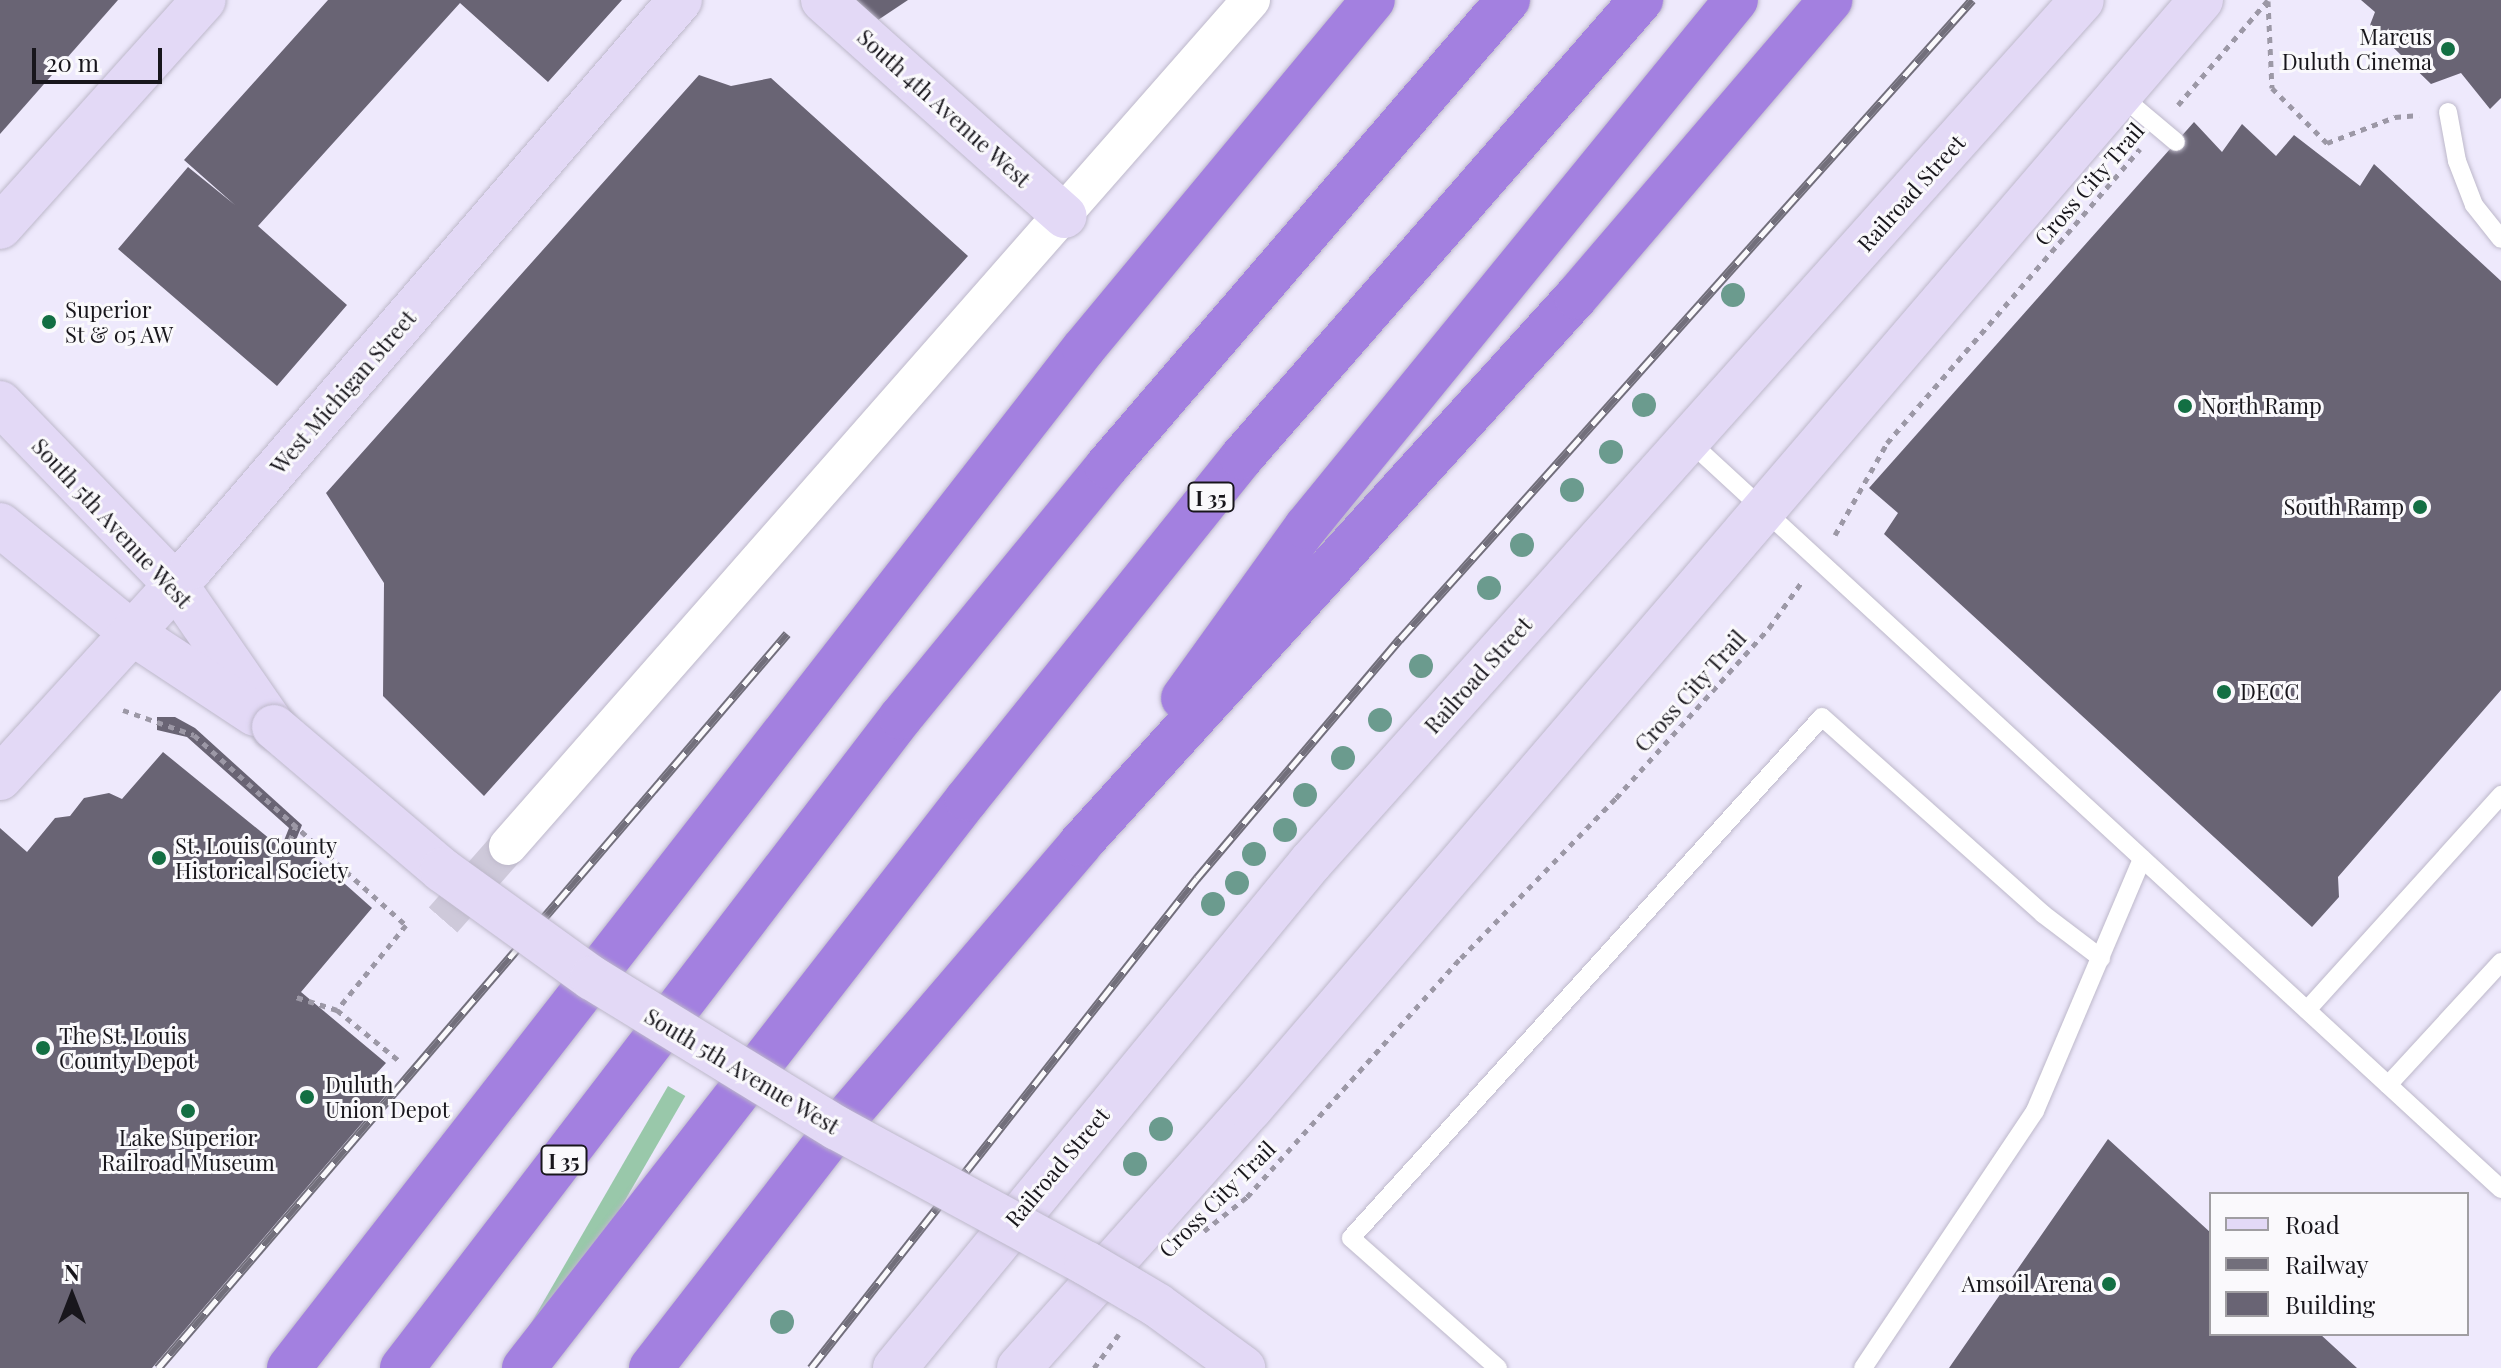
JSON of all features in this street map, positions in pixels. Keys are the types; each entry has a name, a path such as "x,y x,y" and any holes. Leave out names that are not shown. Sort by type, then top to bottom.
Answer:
{"highway":[{"path":"289,1368 1084,348 1373,0"},
{"name":"I 35","path":"402,1368 726,951 901,717 1107,466 1508,0"},
{"name":"I 35","path":"524,1368 802,1011 1242,457 1641,0"},
{"path":"1080,844 1306,527 1736,0"},
{"path":"651,1368 837,1128 1080,844 1576,297 1831,0"}],"street":[{"path":"0,227 204,0"},
{"name":"West Michigan Street","path":"0,778 176,585 680,0"},
{"name":"South 4th Avenue West","path":"823,0 1065,216"},
{"path":"508,846 1065,216 1251,0"},
{"name":"Railroad Street","path":"895,1368 1311,862 2082,0"},
{"path":"1019,1368 1250,1109 2201,0"},
{"name":"South 5th Avenue West","path":"0,403 176,585 274,727"},
{"name":"South 5th Avenue West","path":"0,525 132,633 274,727 442,870 592,978 837,1128 1157,1305 1243,1368"},
{"path":"1050,1368 1069,1310"}],"lane":[{"path":"2120,95 2176,142"},
{"path":"2448,112 2457,161 2474,205 2501,239"},
{"path":"1689,441 2501,1189"},
{"path":"1498,1368 1351,1238 1822,717 2043,914 2101,958"},
{"path":"2307,1010 2501,795"},
{"path":"1863,1368 2035,1111 2142,859"},
{"path":"2388,1085 2501,962"}],"path":[{"path":"2268,0 2272,88 2327,143 2395,117 2448,112"},
{"name":"Cross City Trail","path":"1201,1234 1247,1197 1461,958 1616,798 1769,628 1853,509 1887,443 2268,0"},
{"path":"123,710 194,735 406,925 337,1010"},
{"path":"285,852 296,826"},
{"path":"296,997 337,1010 398,1060"},
{"path":"1094,1368 1123,1328"}],"green space":[{"path":"668,1086 685,1096 528,1368 505,1368"}],"building":[{"path":"0,0 118,0 0,134"},
{"path":"328,0 622,0 548,82 460,3 258,226 347,305 277,386 118,249 188,167 235,205 184,160"},
{"path":"856,0 908,0 878,20"},
{"name":"Marcus Duluth Cinema","path":"2361,0 2501,0 2501,98 2490,109 2461,73 2431,84 2370,25 2375,12"},
{"path":"699,75 731,86 771,78 968,256 484,796 383,696 384,583 326,493"},
{"name":"North Ramp","path":"2194,122 2222,152 2242,124 2276,156 2294,135 2360,186 2374,164 2501,281 2501,690 2338,877 2339,897 2312,927 1884,534 1898,513 1869,488"},
{"name":"Lake Superior Railroad Museum","path":"157,717 175,717 195,728 302,825 290,855 300,844 372,908 301,992 386,1063 375,1075 392,1088 152,1368 0,1368 0,828 27,852 55,818 70,816 84,798 109,793 122,799 163,752 281,848 289,828 187,737 157,730"},
{"name":"Amsoil Arena","path":"2108,1139 2209,1231 2209,1336 2322,1336 2357,1368 1949,1368"}],"tunnel":[{"path":"443,920 508,846"}],"railway":[{"path":"811,1368 1197,878 1400,639 1972,0"},
{"path":"158,1368 787,634"}],"place":[{"name":"Marcus Duluth Cinema","path":"2448,49"},
{"name":"Superior St & 05 AW","path":"49,322"},
{"name":"North Ramp","path":"2185,406"},
{"name":"South Ramp","path":"2420,507"},
{"name":"DECC","path":"2224,692"},
{"name":"St. Louis County Historical Society","path":"159,858"},
{"name":"The St. Louis County Depot","path":"43,1048"},
{"name":"Duluth Union Depot","path":"307,1097"},
{"name":"Lake Superior Railroad Museum","path":"188,1111"},
{"name":"Amsoil Arena","path":"2109,1284"}]}
